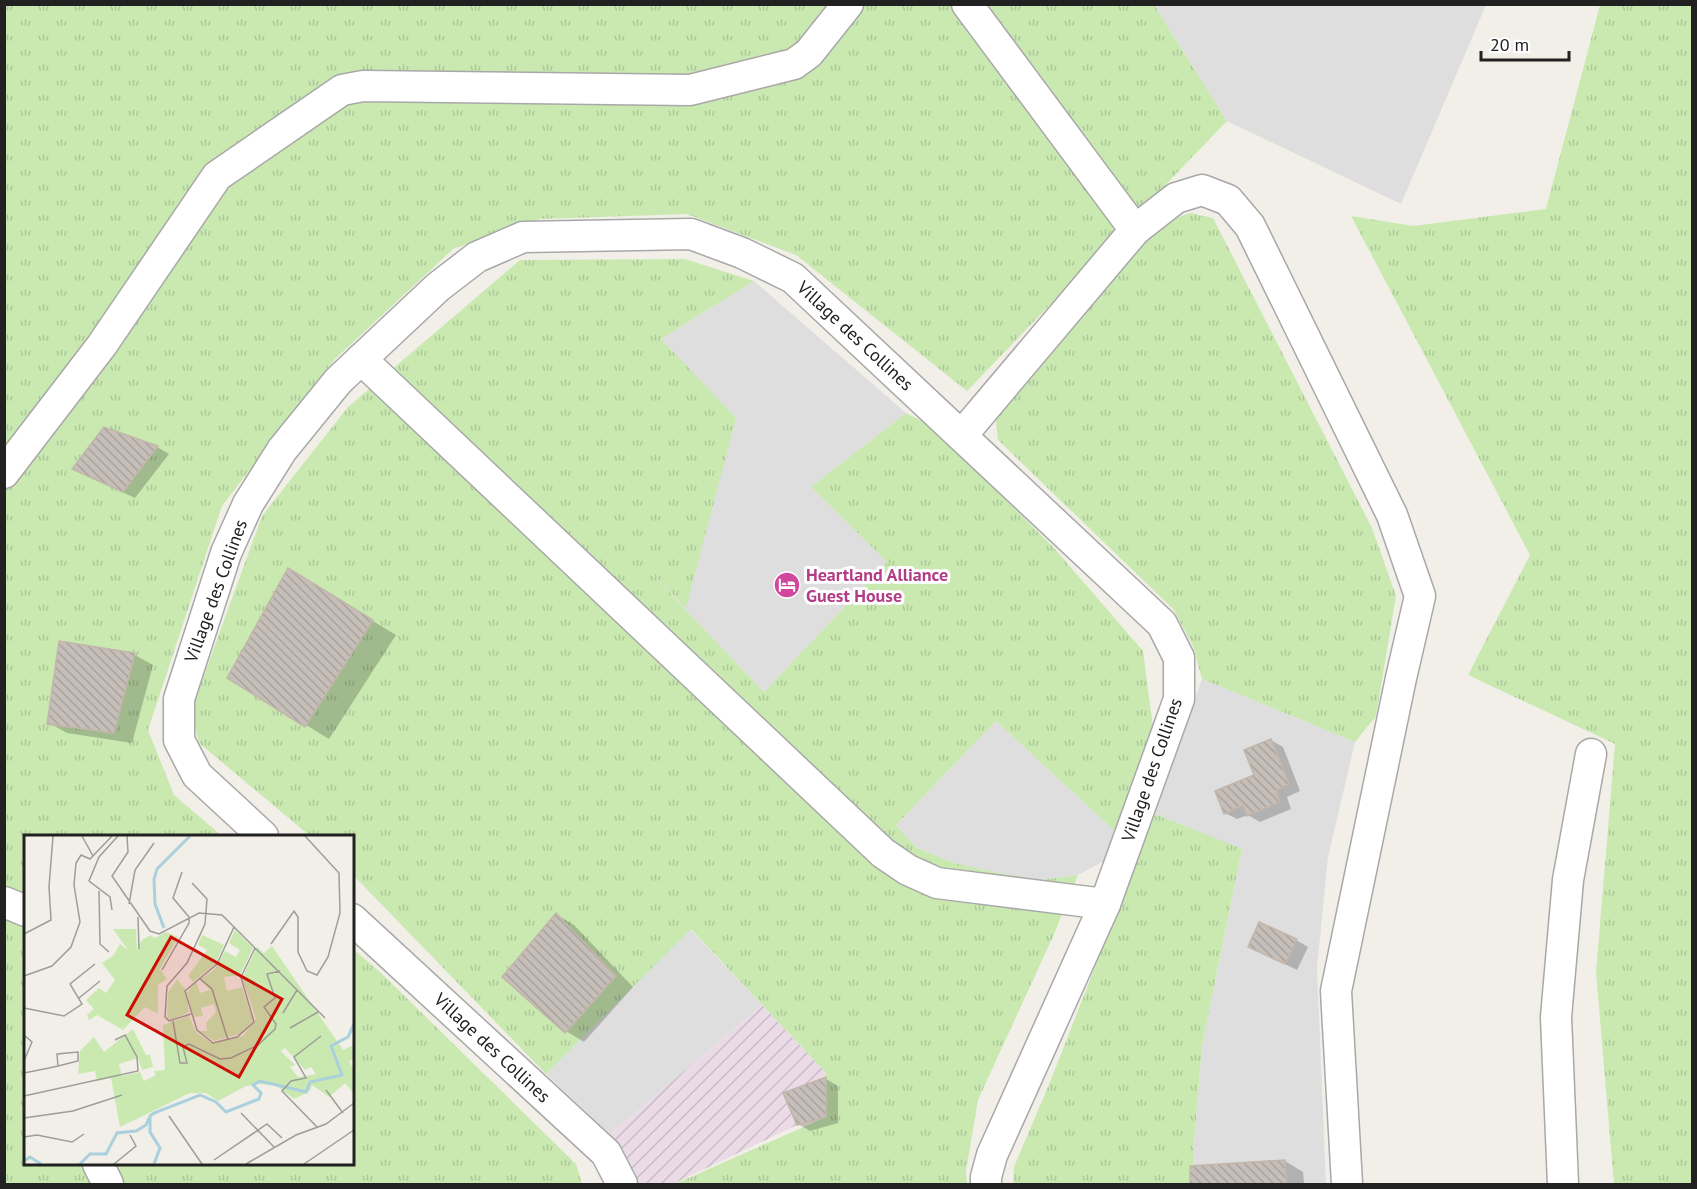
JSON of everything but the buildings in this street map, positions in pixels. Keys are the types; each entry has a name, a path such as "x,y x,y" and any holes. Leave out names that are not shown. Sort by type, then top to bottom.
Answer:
{"street":[{"path":"4,473 102,345 217,176 342,90 363,86 690,90 794,64 809,53 848,4"},
{"path":"967,4 1135,230"},
{"path":"962,435 1135,230 1176,198 1203,190 1228,200 1250,226 1392,515 1420,596 1336,992 1347,1185"},
{"name":"Village des Collines","path":"261,835 197,775 179,740 179,699 226,553 248,504 282,450 338,381 438,287 477,256 523,237 691,234 742,253 794,278 1162,624 1179,658 1179,699 1105,904 992,1155 986,1185"},
{"path":"361,359 883,853 908,870 937,883 1105,904"},
{"path":"1563,1185 1556,1017 1568,880 1591,754"},
{"path":"4,902 24,910"},
{"name":"Village des Collines","path":"354,921 606,1153 622,1185"},
{"path":"98,1165 108,1185"}],"shaded area":[{"path":"1154,5 1486,5 1401,204 1227,121"},
{"path":"754,281 906,413 811,487 887,562 764,692 615,533 661,339"},
{"path":"1202,679 1355,742 1328,857 1317,968 1326,1184 1193,1184 1193,1155 1202,1046 1242,850 1155,814"},
{"path":"996,721 1121,837 1108,859 1078,875 1041,880 954,863 917,848 896,825"},
{"path":"690,929 762,1005 610,1134 546,1074"},
{"path":"762,1005 826,1073 826,1117 797,1125 673,1184 637,1184 610,1134"}],"green space":[{"path":"5,5 1154,5 1227,121 967,391 796,255 687,214 540,219 453,249 334,360 222,506 148,730 174,795 221,835 24,835 24,1165 354,1165 354,950 380,972 576,1164 582,1184 5,1184"},
{"path":"1600,5 1692,5 1692,1184 1614,1184 1596,972 1615,744 1468,675 1530,555 1351,216 1413,226 1546,209"},
{"path":"1190,213 1213,218 1372,528 1396,596 1376,716 1355,742 1202,679 1193,646 1174,610 998,440 996,422 1003,398 1162,223"},
{"path":"685,259 754,281 661,339 736,418 686,608 647,568 764,692 887,562 811,487 906,413 932,426 1054,548 1143,651 1153,727 1121,837 996,721 896,825 917,848 954,863 1041,880 1078,875 1055,932 978,1100 966,1171 967,1184 675,1184 826,1117 826,1073 691,929 546,1074 354,876 354,835 309,835 199,743 191,711 262,516 348,407 520,260"},
{"path":"1155,814 1242,849 1202,1046 1193,1155 1193,1184 1013,1184 1014,1167 1050,1082"}],"place":[{"name":"Heartland Alliance Guest House","path":"787,585"}]}
